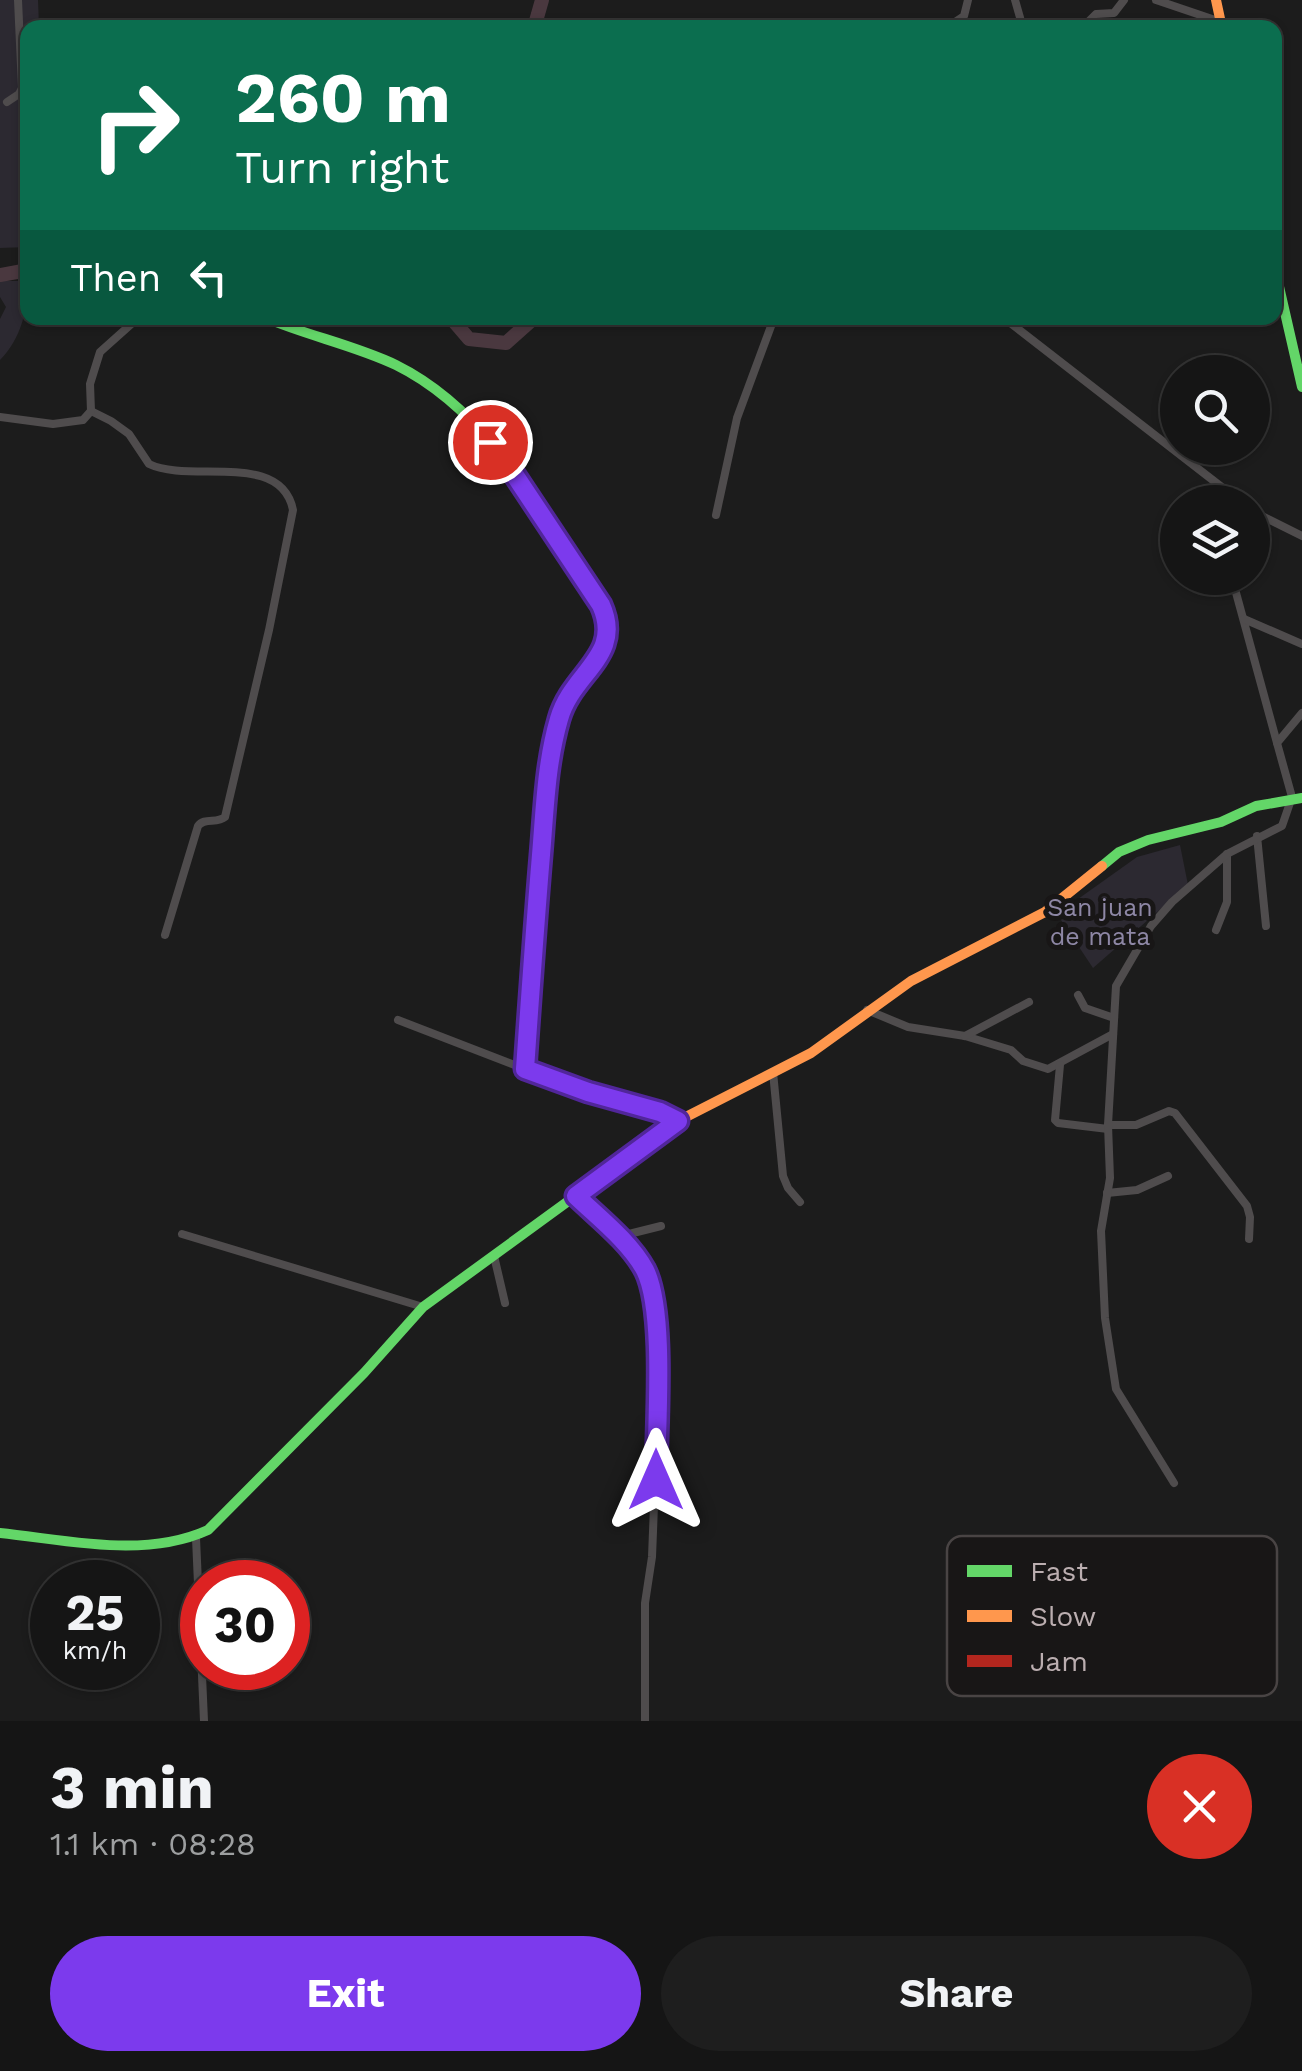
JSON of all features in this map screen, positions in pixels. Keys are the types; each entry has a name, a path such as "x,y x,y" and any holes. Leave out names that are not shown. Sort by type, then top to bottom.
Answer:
{"main road":[{"path":"1282,300 1302,387"},
{"path":"285,325 404,369 457,406 506,462 607,618 607,641 599,657 580,676 562,709 547,768 525,1069 678,1121"},
{"path":"0,1533 151,1546 196,1538 364,1373 423,1308 678,1121 811,1053 911,981 1045,912 1119,852 1148,840 1202,828 1256,806 1297,798"}],"street":[{"path":"18,0 20,44"},
{"path":"1091,20 1098,13 1114,13 1124,0"},
{"path":"1156,0 1218,20"},
{"path":"7,102 20,92"},
{"path":"0,417 70,424 84,420 91,411 90,384 100,352 130,325"},
{"path":"716,515 737,418 771,325"},
{"path":"1013,325 1219,485"},
{"path":"91,411 112,420 128,434 148,464 184,472 256,474 287,492 293,510 225,817 198,826 166,935"},
{"path":"1270,522 1302,536"},
{"path":"1174,1483 1114,1383 1100,1231 1110,1178 1108,1127 1114,1018 1120,977 1150,926 1227,854 1282,826 1297,798 1277,743 1237,595"},
{"path":"1244,619 1302,644"},
{"path":"1277,743 1302,713"},
{"path":"1257,836 1266,926"},
{"path":"1216,930 1227,902 1227,854"},
{"path":"1078,996 1085,1008 1114,1018"},
{"path":"964,1036 1029,1002"},
{"path":"867,1010 908,1027 964,1036 1011,1050 1023,1061 1044,1068 1060,1065 1114,1034"},
{"path":"398,1020 525,1069"},
{"path":"1060,1065 1055,1120 1058,1123 1136,1125 1169,1111 1176,1113 1247,1206 1248,1239"},
{"path":"773,1072 783,1176 800,1202"},
{"path":"1106,1193 1137,1190 1168,1176"},
{"path":"576,1196 635,1255 649,1280 657,1336 656,1480 645,1603 645,1721"},
{"path":"617,1237 661,1226"},
{"path":"182,1234 423,1308"},
{"path":"494,1256 506,1303"},
{"path":"196,1538 204,1721"}],"green space":[{"path":"0,0 38,0 39,20 20,20 20,247 0,248"},
{"path":"0,281 20,281 21,325 0,360 0,319 6,307 0,297"},
{"name":"San juan de mata","path":"1180,845 1188,885 1093,968 1057,914 1137,857"}],"waterway":[{"path":"536,20 542,0"},
{"path":"0,275 20,271"},
{"path":"457,325 469,339 506,343 526,325"}],"traffic: fast":[{"path":"1282,300 1302,387"},
{"path":"285,325 364,352 424,381 474,423 516,474 589,584 604,615 604,646 566,702"},
{"path":"1102,866 1119,852 1148,840 1221,822 1256,806 1302,798"},
{"path":"0,1533 132,1546 183,1539 208,1530 364,1373 423,1307 600,1178"}],"traffic: slow":[{"path":"1216,0 1220,20"},
{"path":"600,1178 678,1121 811,1053 911,981 1045,912 1102,866"}],"traffic: jam":[{"path":"566,702 546,790 525,1069 678,1121"}],"route":[{"path":"490,442 601,605 609,625 610,632 599,657 580,676 562,709 547,768 525,1069 678,1121 576,1196 635,1255 649,1280 657,1336 656,1480"}]}
